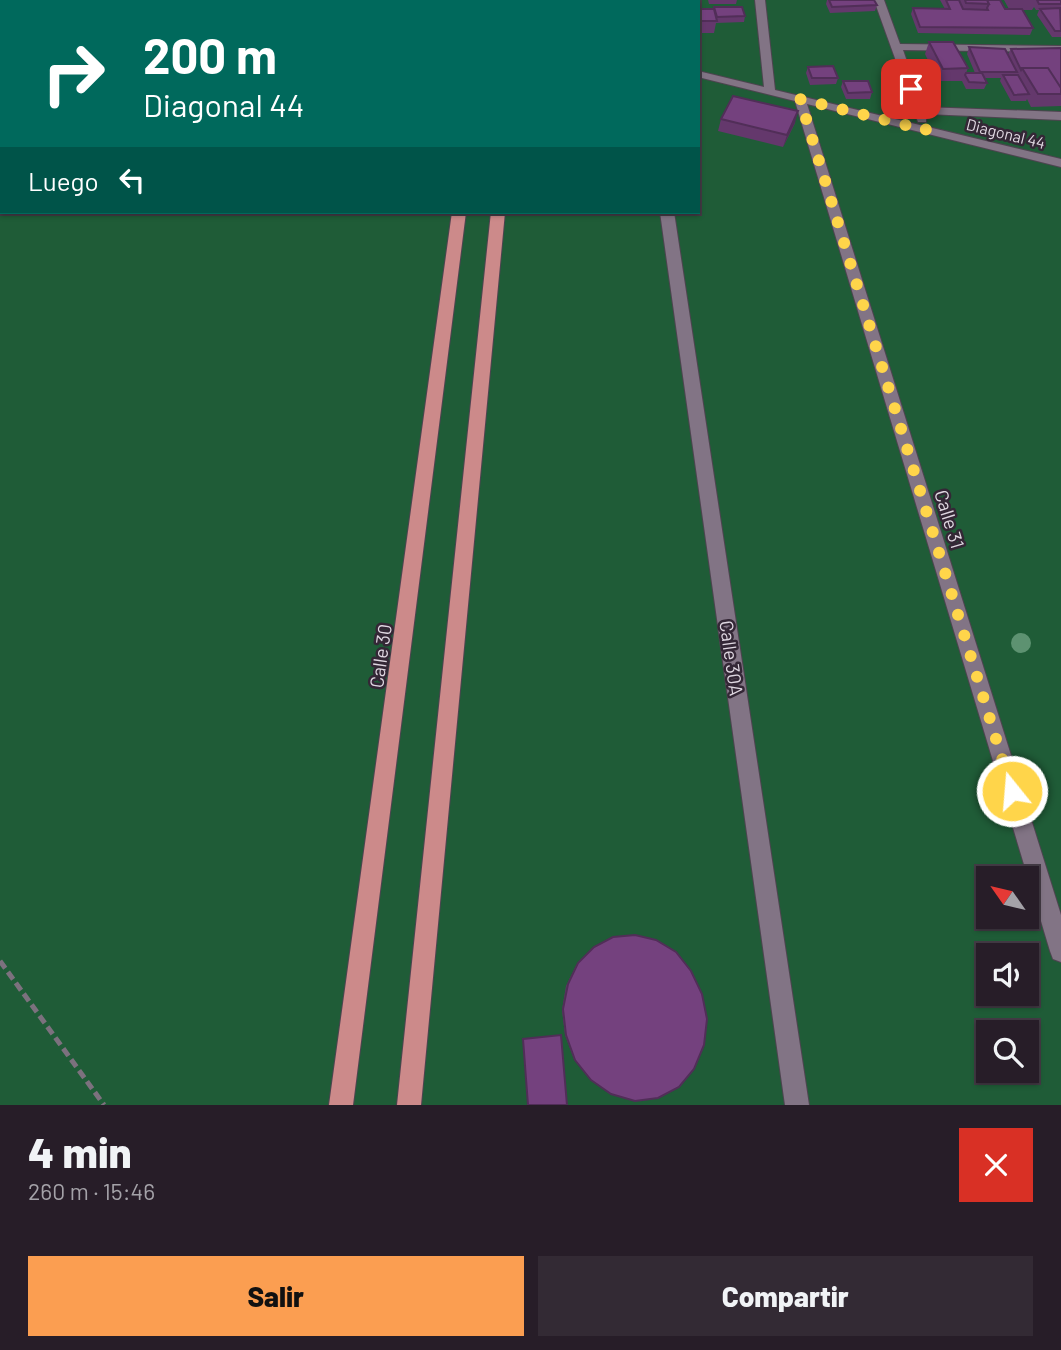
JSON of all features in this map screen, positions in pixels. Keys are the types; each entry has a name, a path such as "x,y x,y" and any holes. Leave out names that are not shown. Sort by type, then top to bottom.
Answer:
{"main road":[{"name":"Calle 30","path":"341,1105 460,214"},
{"path":"409,1105 498,214"}],"street":[{"path":"760,0 770,92"},
{"path":"879,0 926,130"},
{"path":"896,47 1061,49"},
{"name":"Diagonal 44","path":"700,74 1061,163"},
{"name":"Calle 31","path":"800,99 1061,951"},
{"path":"919,110 1061,116"},
{"name":"Calle 30A","path":"667,214 797,1105"}],"path":[{"path":"0,961 104,1105"}],"green space":[{"path":"700,0 1061,0 1061,1105 0,1105 0,214 700,214"}],"building":[{"path":"829,0 874,0 877,5 832,7"},
{"path":"946,0 959,0 963,9 988,10 987,0 1000,0 1005,9 1022,9 1033,28 920,27 913,8 950,9"},
{"path":"965,0 987,0 989,4 966,3"},
{"path":"1037,0 1061,0 1061,4 1039,4"},
{"path":"714,7 742,7 745,16 717,17"},
{"path":"1060,8 1061,31 1055,31 1040,9"},
{"path":"700,9 714,9 717,21 700,21"},
{"path":"929,42 953,42 968,68 943,69"},
{"path":"969,47 1005,49 1017,72 980,72"},
{"path":"1061,48 1061,88 1048,68 1021,70 1011,49"},
{"path":"833,66 838,78 812,78 808,67"},
{"path":"1022,68 1048,68 1061,88 1061,94 1038,94"},
{"path":"966,73 982,73 987,83 969,82"},
{"path":"1003,75 1018,75 1029,94 1014,95"},
{"path":"843,81 868,81 872,92 848,93"},
{"path":"733,96 798,111 787,135 721,119"},
{"path":"635,935 656,940 676,952 691,971 702,994 707,1019 704,1045 694,1069 679,1087 658,1098 635,1101 611,1094 591,1080 575,1060 566,1035 563,1009 568,984 578,963 594,947 613,937"},
{"path":"561,1035 567,1105 528,1105 523,1039"}],"route":[{"path":"911,89 926,130 800,99 1012,791"}]}
